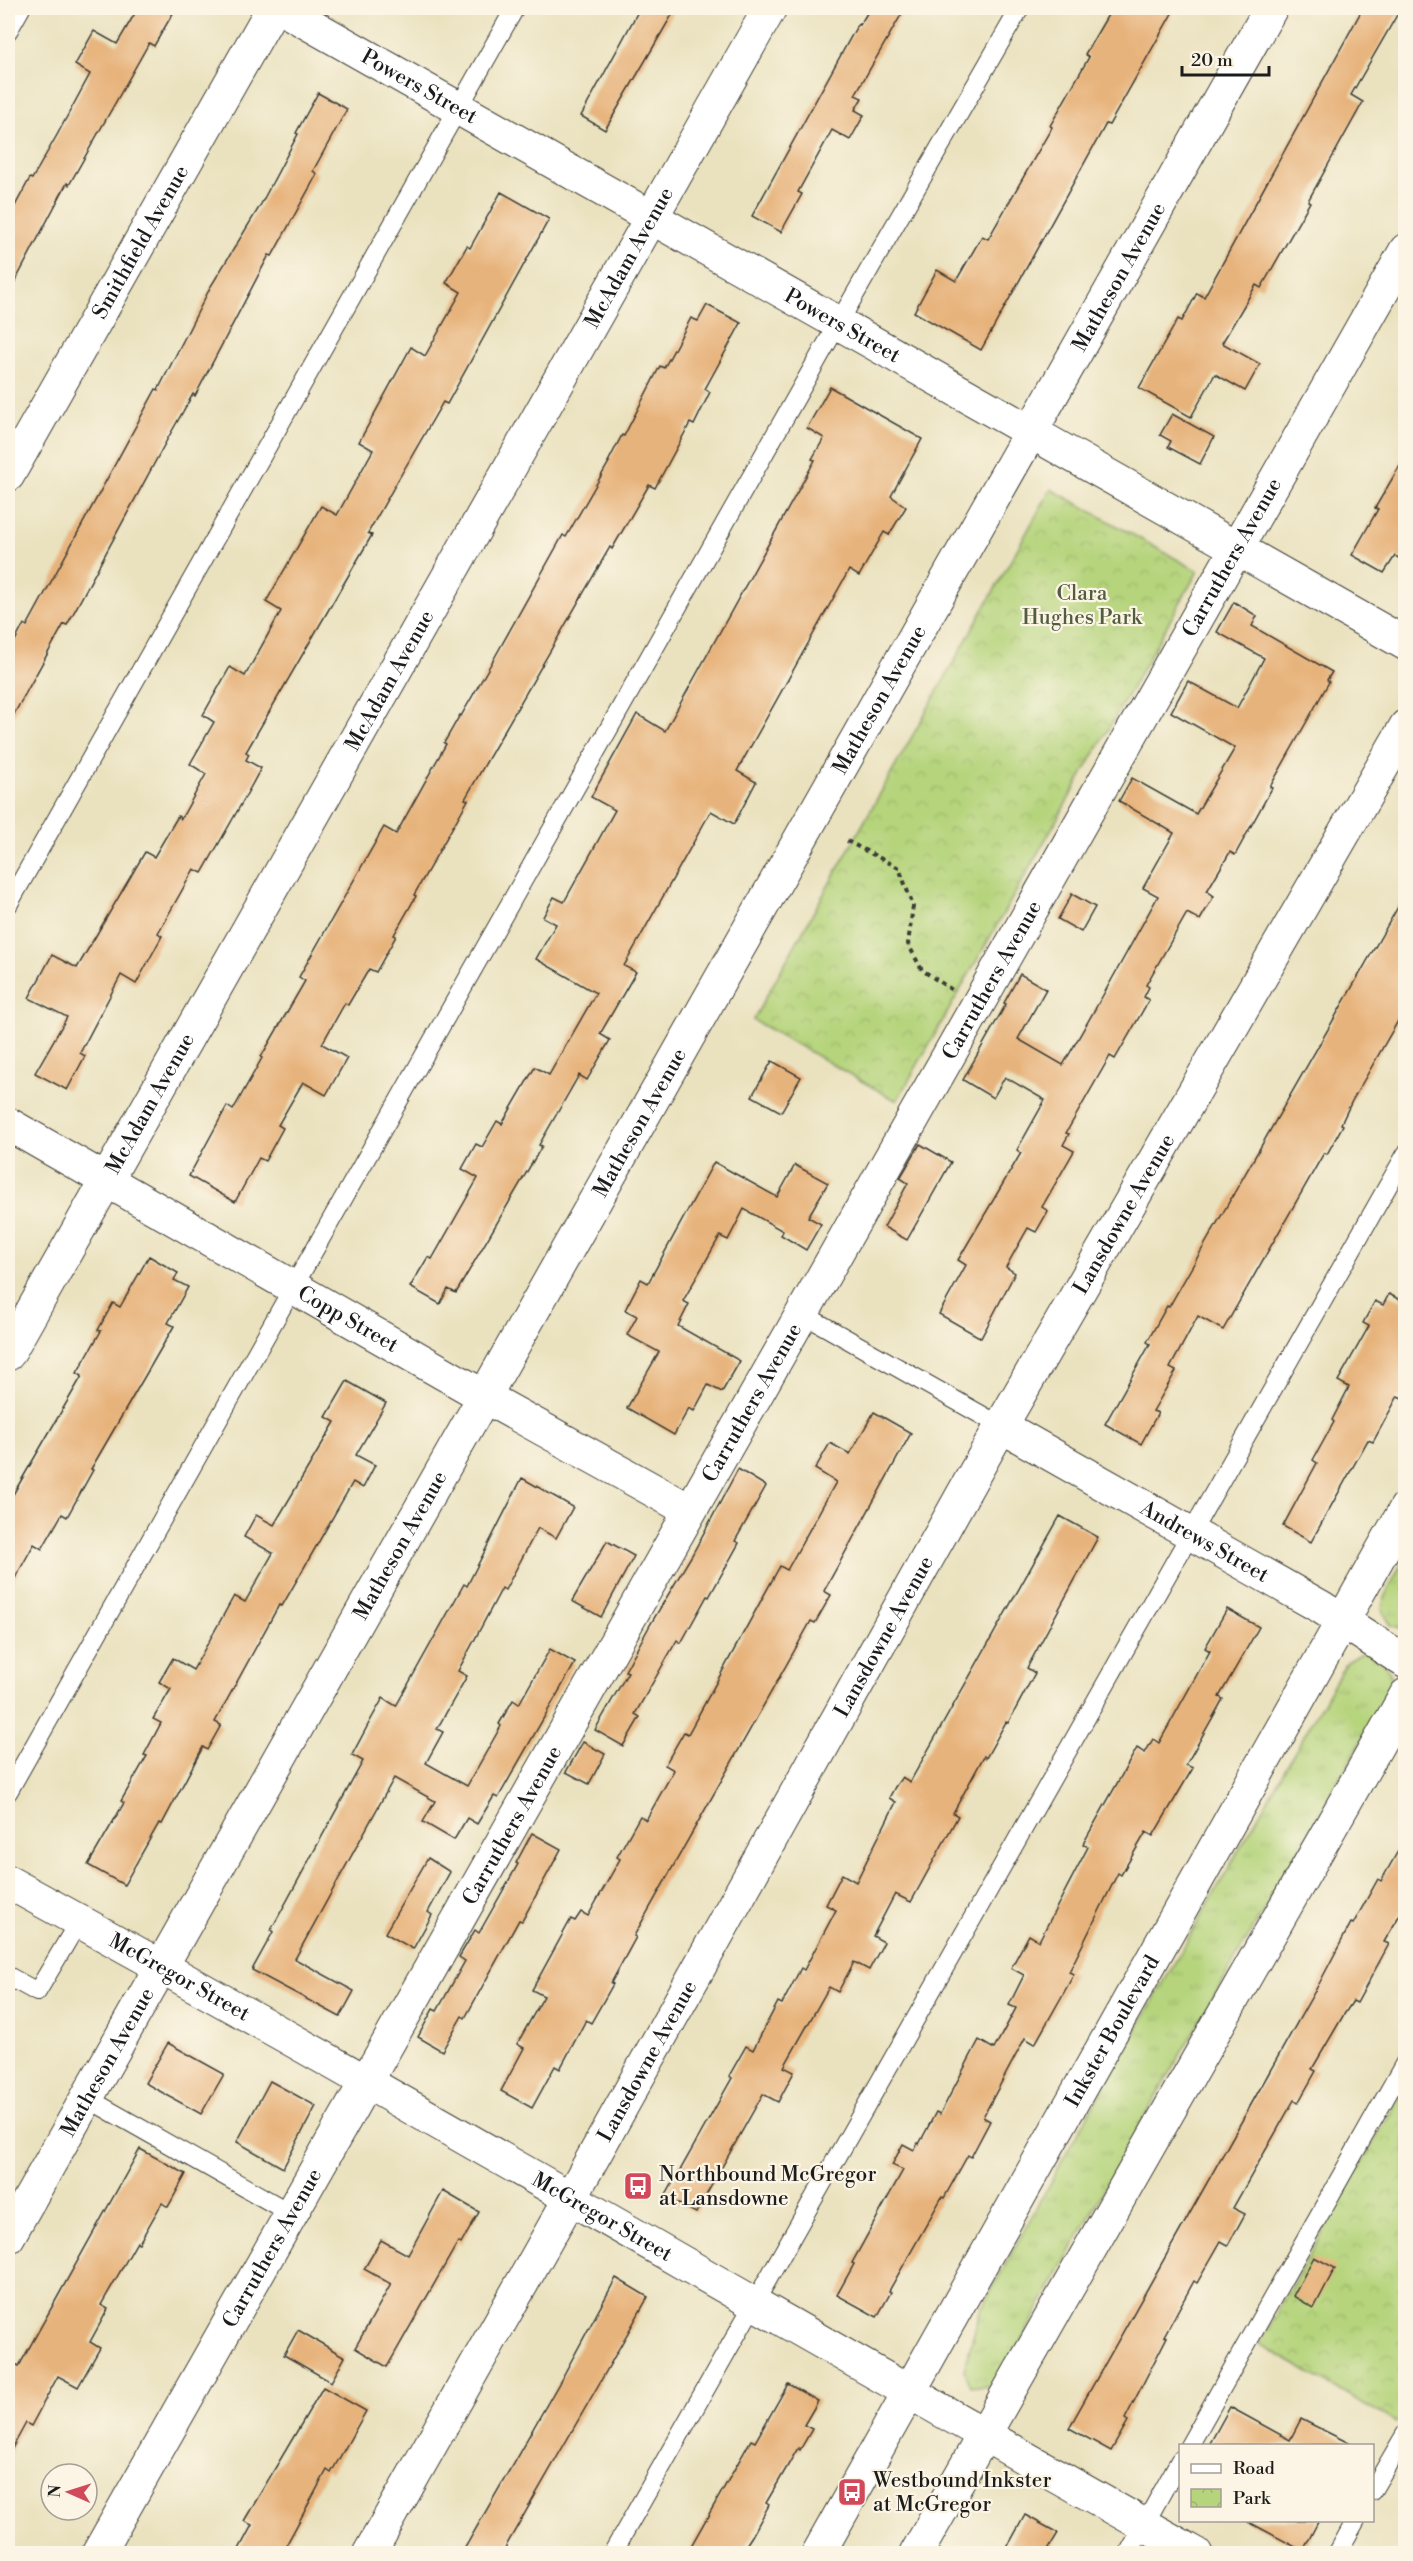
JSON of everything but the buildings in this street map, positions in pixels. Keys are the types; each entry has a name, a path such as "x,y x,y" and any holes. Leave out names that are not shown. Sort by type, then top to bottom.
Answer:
{"street":[{"name":"Smithfield Avenue","path":"8,475 273,8"},
{"name":"Powers Street","path":"281,8 1406,644"},
{"name":"McAdam Avenue","path":"8,1354 770,8"},
{"name":"Matheson Avenue","path":"8,2237 1270,8"},
{"name":"Carruthers Avenue","path":"98,2553 1406,250"},
{"name":"Lansdowne Avenue","path":"369,2553 570,2199 1002,1426 1406,726"},
{"name":"Copp Street","path":"8,1124 484,1397 689,1510"},
{"name":"Andrews Street","path":"1002,1426 1341,1620 1406,1662"},
{"name":"Inkster Boulevard","path":"818,2553 1406,1508"},
{"path":"916,2553 1406,1695"},
{"name":"McGregor Street","path":"8,1882 162,1966 908,2394 1196,2553"}],"lane":[{"path":"8,31 21,8"},
{"path":"8,905 515,8"},
{"path":"8,1792 838,323 1020,8"},
{"path":"612,2553 1406,1154"},
{"path":"801,1313 1002,1426"},
{"path":"8,1977 37,1992 79,1921"},
{"path":"1190,2444 1406,2061"},
{"path":"87,2098 290,2213"},
{"path":"1374,2488 1406,2433"},
{"path":"1128,2553 1179,2462"},
{"path":"1337,2553 1355,2522"}],"path":[{"path":"847,841 899,868 913,906 908,944 922,970 961,996"}],"green space":[{"name":"Clara Hughes Park","path":"1051,489 1198,571 897,1101 753,1020"},
{"path":"1405,1557 1405,1629 1391,1625 1382,1610 1384,1598"},
{"path":"1362,1653 1371,1653 1388,1669 1392,1678 1391,1690 1139,2126 1002,2376 988,2386 971,2386 964,2370 980,2311 1067,2152 1334,1683 1347,1662"},
{"path":"1405,2087 1405,2408 1397,2423 1259,2344"}],"place":[{"name":"Northbound McGregor at Lansdowne","path":"638,2186"},
{"name":"Westbound Inkster at McGregor","path":"852,2492"}]}
